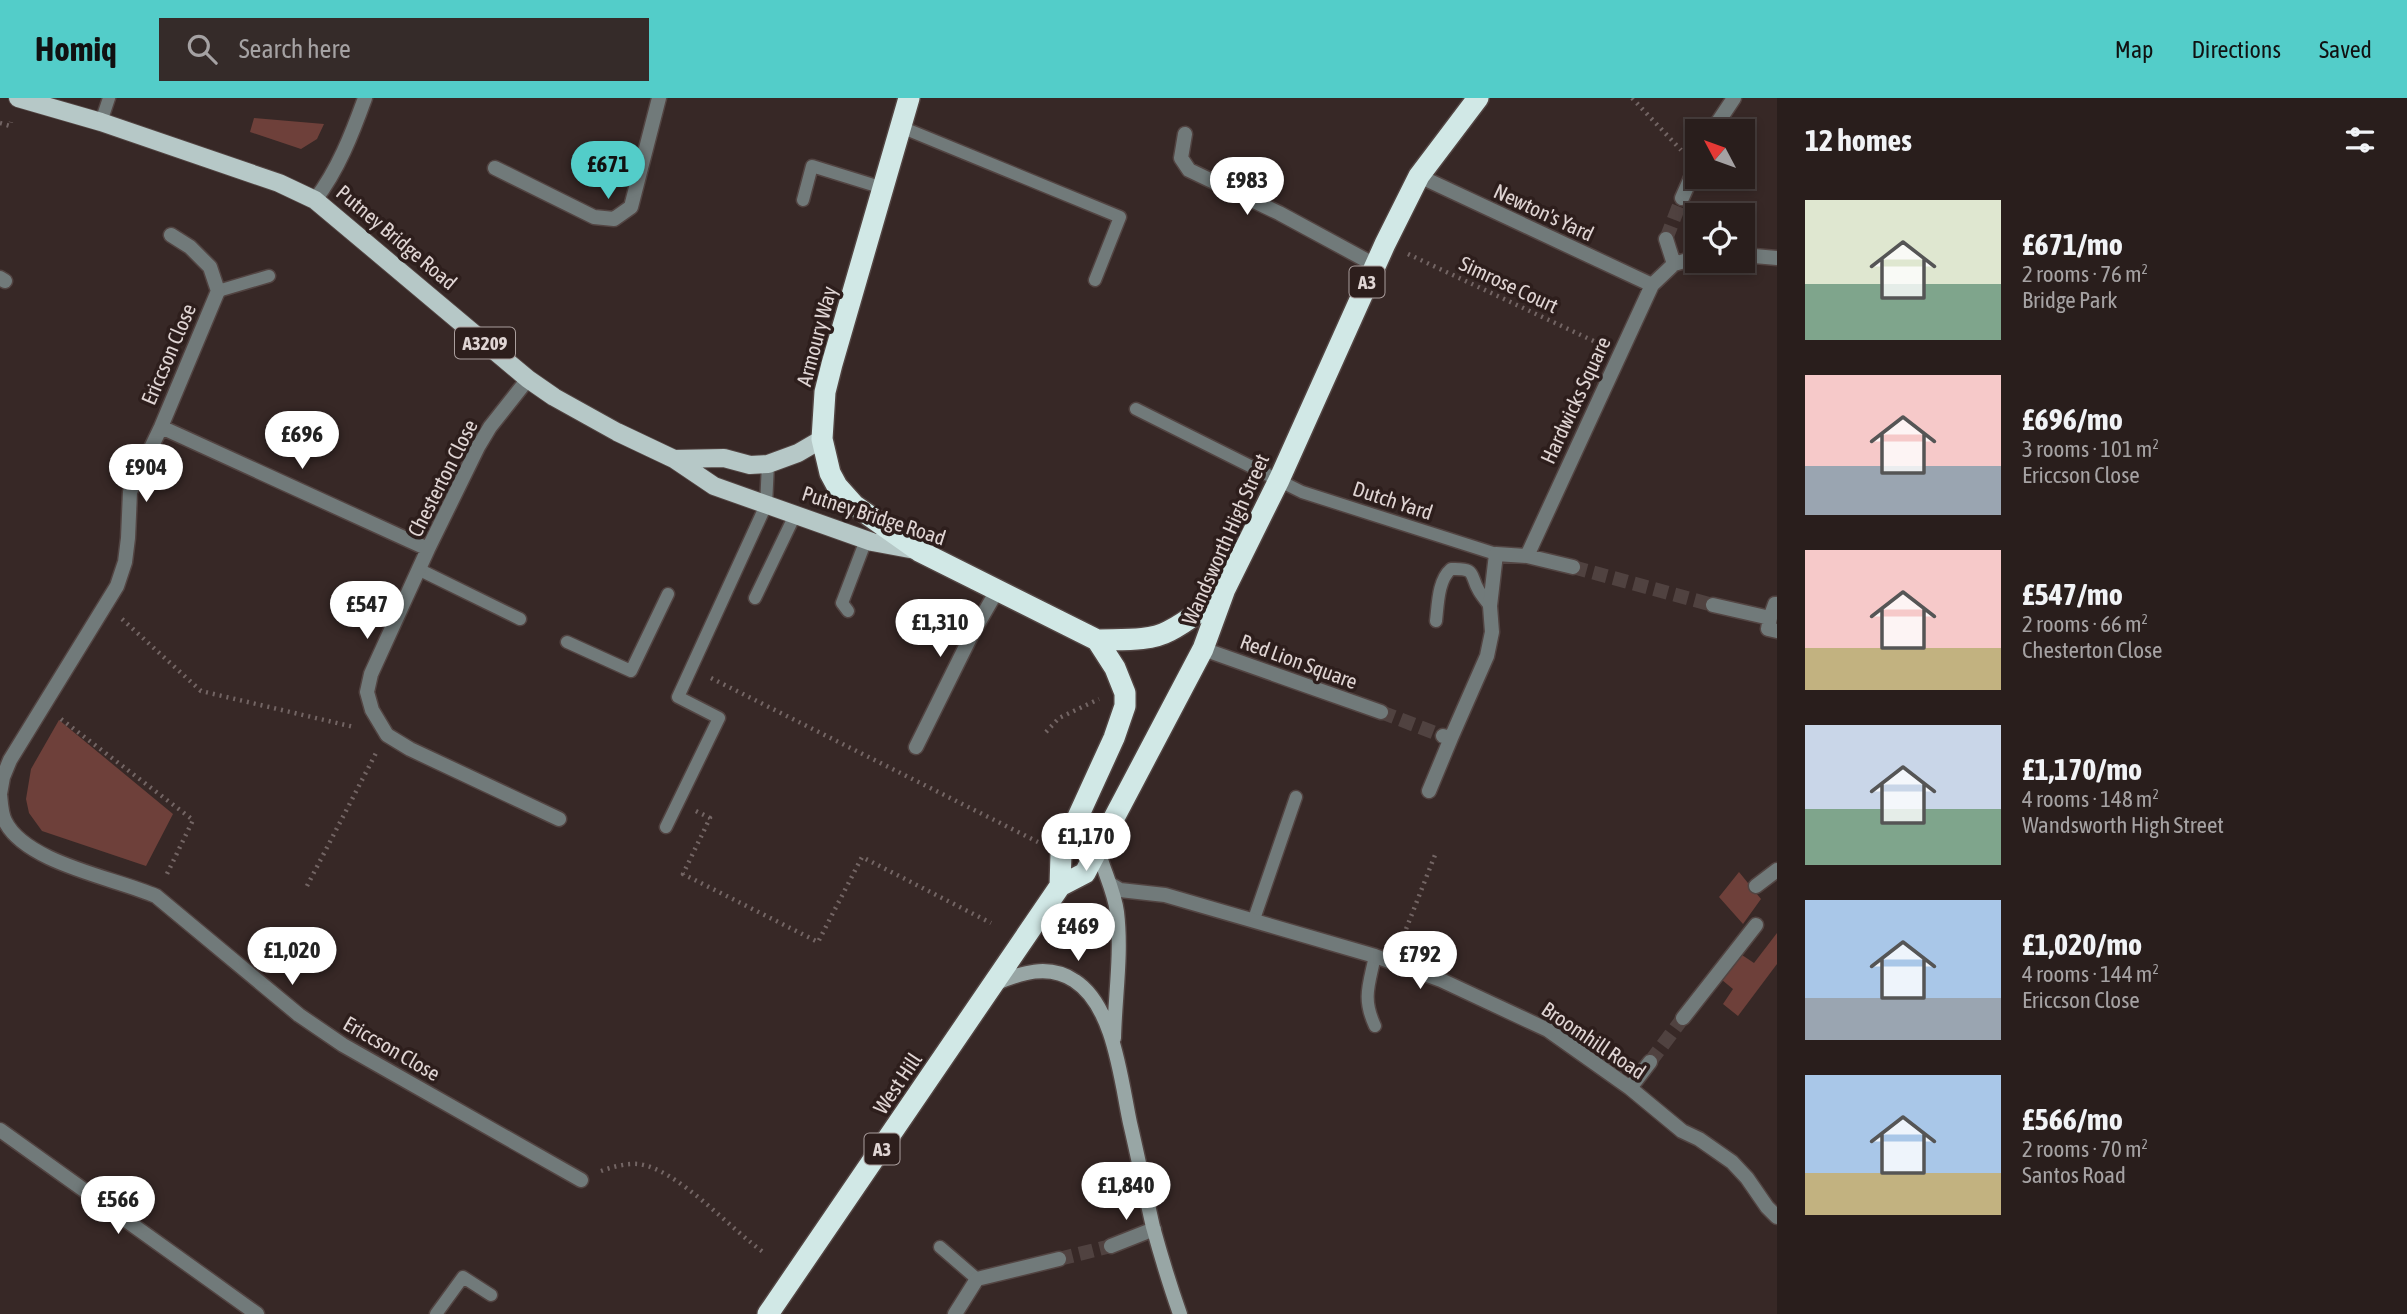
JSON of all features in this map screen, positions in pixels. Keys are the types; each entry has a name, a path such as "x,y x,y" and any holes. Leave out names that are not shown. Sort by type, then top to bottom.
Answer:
{"highway":[{"name":"Armoury Way","path":"909,98 825,391 822,439 830,473 837,486 854,505 919,551"},
{"name":"Wandsworth High Street","path":"994,984 1060,886 1085,873 1203,649 1225,589 1279,480 1375,265 1419,176 1478,98"},
{"name":"Putney Bridge Road","path":"919,551 1097,640"},
{"name":"A3","path":"1097,640 1146,637 1168,632 1200,611 1225,589"},
{"path":"1060,886 1061,854 1114,738 1125,706 1125,693 1115,668 1097,640"},
{"name":"West Hill","path":"768,1314 994,984"}],"main road":[{"name":"Putney Bridge Road","path":"18,98 101,122 279,183 315,200 528,379 554,397 617,432 674,459 714,486 866,540 919,551"},
{"name":"Putney Bridge Road","path":"674,459 724,458 750,465 768,464 799,453 822,439"}],"street":[{"path":"315,200 329,182 365,98"},
{"path":"495,168 594,217 614,219 631,207 659,98"},
{"path":"1720,119 1734,98"},
{"path":"1185,134 1181,158 1189,170 1375,265"},
{"name":"Newton's Yard","path":"1419,176 1651,285"},
{"path":"1682,198 1686,189"},
{"name":"Ericcson Close","path":"171,234 190,247 210,267 218,291 161,427 130,492 125,562 117,586 10,760 0,794 5,822 20,839 37,852 71,867 134,886 156,896 299,1015 343,1045 581,1180"},
{"path":"1666,239 1674,264"},
{"path":"1755,256 1777,258"},
{"name":"Hardwicks Square","path":"1527,556 1651,285 1674,264 1685,261"},
{"name":"Chesterton Close","path":"387,735 372,710 367,692 371,674 428,549 490,427 528,379"},
{"name":"Ericcson Close","path":"161,427 428,549"},
{"path":"1429,791 1447,737 1487,656 1492,632 1490,606 1496,554 1527,556 1573,567"},
{"path":"916,747 972,634 998,589"},
{"path":"1713,605 1775,618"},
{"name":"Red Lion Square","path":"1203,649 1381,712"},
{"path":"387,735 411,749 559,818"},
{"path":"1098,849 1117,911 1119,942 1114,1046"},
{"path":"1756,886 1777,870"},
{"name":"Broomhill Road","path":"1110,884 1120,890 1165,895 1254,919 1375,956 1441,981 1548,1030 1630,1088 1682,1131 1712,1148 1747,1178 1777,1217"},
{"path":"1683,1018 1756,925"},
{"path":"994,984 1035,970 1059,974 1074,980 1096,1002 1114,1046 1154,1229 1180,1314"},
{"path":"1630,1088 1650,1062"},
{"path":"0,1130 257,1314"},
{"path":"1111,1246 1154,1229"},
{"path":"955,1314 977,1279 1059,1259"}],"lane":[{"path":"101,122 109,98"},
{"path":"901,127 1120,217 1095,280"},
{"path":"803,200 812,166 883,188"},
{"path":"218,291 269,276"},
{"name":"Dutch Yard","path":"1136,409 1302,492 1496,554"},
{"path":"666,827 719,718 678,697 766,505 768,464"},
{"path":"755,598 795,515"},
{"path":"848,611 842,603 866,540"},
{"path":"1436,621 1445,574 1451,569 1468,571 1475,577 1477,589 1490,606"},
{"path":"420,570 520,619"},
{"path":"567,642 631,671 668,594"},
{"path":"1254,919 1297,797"},
{"path":"1375,956 1367,1007 1376,1026"},
{"path":"940,1247 977,1279"},
{"path":"436,1314 463,1277 491,1295"}],"path":[{"path":"1632,98 1685,152"},
{"path":"0,123 10,126"},
{"name":"Simrose Court","path":"1385,244 1619,353"},
{"path":"106,604 201,691 387,735 370,761 307,886"},
{"path":"692,668 1032,839"},
{"path":"1046,732 1059,718 1106,695"},
{"path":"40,710 59,717 193,820 156,896"},
{"path":"678,802 710,818 683,874 818,942 862,858 991,923"},
{"path":"1392,962 1435,855"},
{"path":"581,1180 619,1166 636,1164 653,1168 688,1191 765,1254"}],"shaded area":[{"path":"254,118 324,124 317,139 301,149 250,132"},
{"path":"59,720 173,814 146,866 42,831 29,813 26,799 31,769"},
{"path":"1739,872 1761,899 1743,924 1719,897"},
{"path":"1777,933 1777,964 1738,1016 1723,1004 1733,989 1722,980 1742,955 1754,963"}],"tunnel":[{"path":"1666,239 1682,198"},
{"path":"1573,567 1713,605"},
{"path":"1381,712 1443,736"},
{"path":"1650,1062 1683,1018"},
{"path":"1059,1259 1111,1246"}]}
